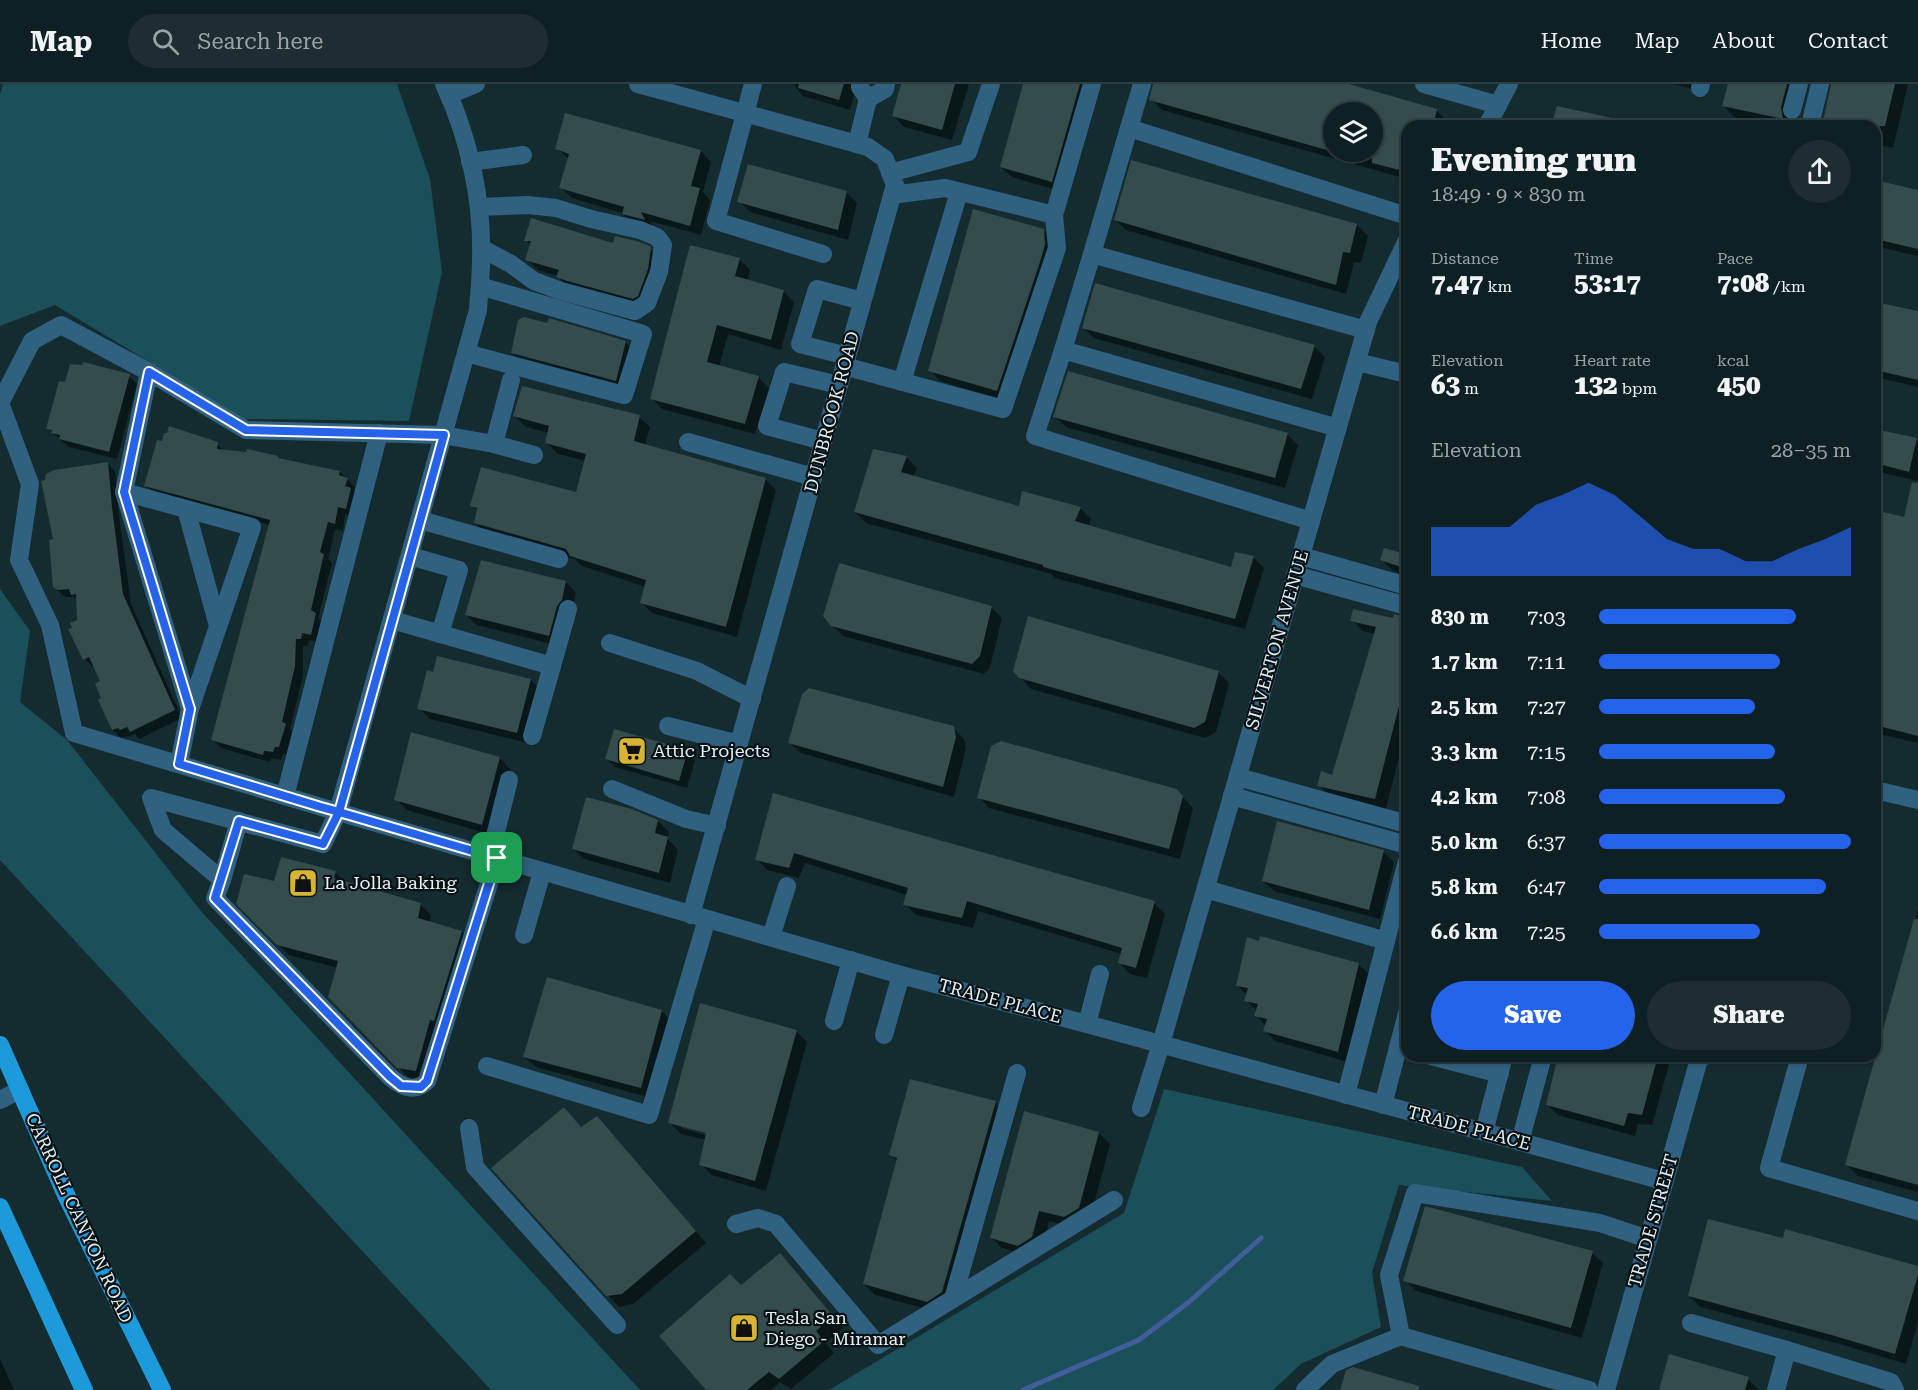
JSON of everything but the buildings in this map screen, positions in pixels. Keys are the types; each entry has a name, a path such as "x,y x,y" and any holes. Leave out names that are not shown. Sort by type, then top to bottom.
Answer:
{"main road":[{"name":"CARROLL CANYON ROAD","path":"0,1045 67,1197 162,1390"},
{"path":"0,1207 84,1390"}],"street":[{"path":"222,880 163,830 151,798 323,844 339,812 478,310 481,248 479,207 465,140 446,89 476,84"},
{"path":"753,84 716,220 823,254"},
{"path":"857,144 864,92 885,89 886,84"},
{"path":"643,85 868,147 885,159 890,173 968,152 991,84"},
{"path":"862,301 817,289 800,344 902,382 1003,410 1057,248 1054,215 1092,84"},
{"path":"1142,84 1035,436 1311,521"},
{"path":"1424,84 1498,105"},
{"path":"1490,120 1509,84"},
{"path":"1792,110 1798,84"},
{"path":"1812,117 1820,84"},
{"path":"1129,128 1401,214"},
{"path":"470,162 523,155"},
{"path":"902,382 952,190 939,160"},
{"name":"DUNBROOK ROAD","path":"487,1066 649,1115 699,917 717,826 895,185 890,173"},
{"path":"892,195 952,190 1054,215"},
{"path":"479,207 528,205 556,208 640,230 657,237 663,245 659,272 647,303 634,310 561,291 534,281 512,264 481,248"},
{"name":"SILVERTON AVENUE","path":"1141,1108 1366,330 1401,253"},
{"path":"1092,254 1366,330"},
{"path":"466,353 624,395 643,334 480,286"},
{"name":"TRADE PLACE","path":"149,372 61,325 32,341 0,403 30,484 20,560 50,625 74,733 542,872 902,975 1664,1181"},
{"path":"1063,350 1338,428"},
{"path":"1357,362 1401,373"},
{"path":"190,709 124,492 149,372 246,430 444,435 494,444 534,455"},
{"path":"823,441 767,426 784,372 839,385"},
{"path":"494,444 511,380"},
{"path":"285,796 379,433"},
{"path":"688,442 813,477"},
{"path":"124,492 252,527 190,709 179,764"},
{"path":"186,509 218,626"},
{"path":"420,520 559,559"},
{"path":"410,556 459,570 440,634"},
{"path":"1301,556 1401,584"},
{"path":"1295,575 1401,604"},
{"path":"532,736 568,609"},
{"path":"392,620 552,666"},
{"path":"610,643 697,671 752,699"},
{"path":"668,726 739,744"},
{"path":"1238,777 1401,822"},
{"path":"239,821 215,898 390,1077 401,1086 421,1087 427,1081 493,857 509,780"},
{"path":"612,789 686,819 717,826"},
{"path":"1881,791 1918,800"},
{"path":"1232,796 1401,843"},
{"path":"524,935 542,872"},
{"path":"1346,1095 1401,884"},
{"path":"771,937 787,886"},
{"path":"1206,889 1386,941"},
{"path":"834,1021 851,960"},
{"path":"1087,1024 1100,974"},
{"path":"884,1035 902,975"},
{"path":"1383,1105 1401,1052"},
{"path":"1478,1062 1502,1065 1484,1132"},
{"path":"1520,1142 1541,1062"},
{"name":"TRADE STREET","path":"1606,1390 1698,1062"},
{"path":"1798,1062 1769,1168 1918,1211"},
{"path":"953,1299 1017,1073"},
{"path":"0,1100 20,1090"},
{"path":"469,1128 475,1167 616,1325"},
{"path":"1401,1336 1389,1275 1415,1193 1600,1223 1648,1239"},
{"path":"736,1224 758,1218 776,1224 878,1346 1114,1200"},
{"path":"1691,1323 1891,1382 1895,1390"},
{"path":"1305,1390 1332,1364 1401,1336 1589,1390"},
{"path":"1776,1390 1787,1350"}],"shaded area":[{"path":"3,84 397,84 430,179 442,272 409,421 244,419 55,305 0,326 0,95"},
{"path":"0,589 30,631 20,702 67,740 201,911 640,1390 491,1390 0,860"},
{"path":"1164,1089 1522,1167 1552,1201 1399,1185 1372,1273 1381,1327 1301,1364 1273,1390 829,1390 1124,1213"}],"waterway":[{"path":"1023,1390 1139,1340 1189,1302 1261,1238"}],"place":[{"name":"Attic Projects","path":"632,751"},
{"name":"La Jolla Baking","path":"303,883"},
{"name":"Tesla San Diego - Miramar","path":"744,1328"}],"route":[{"path":"497,858 339,812 321,807 179,764 190,709 124,492 149,372 246,430 444,435 339,812 323,844 239,821 215,898 390,1077 401,1086 421,1087 427,1081 497,858"}]}
